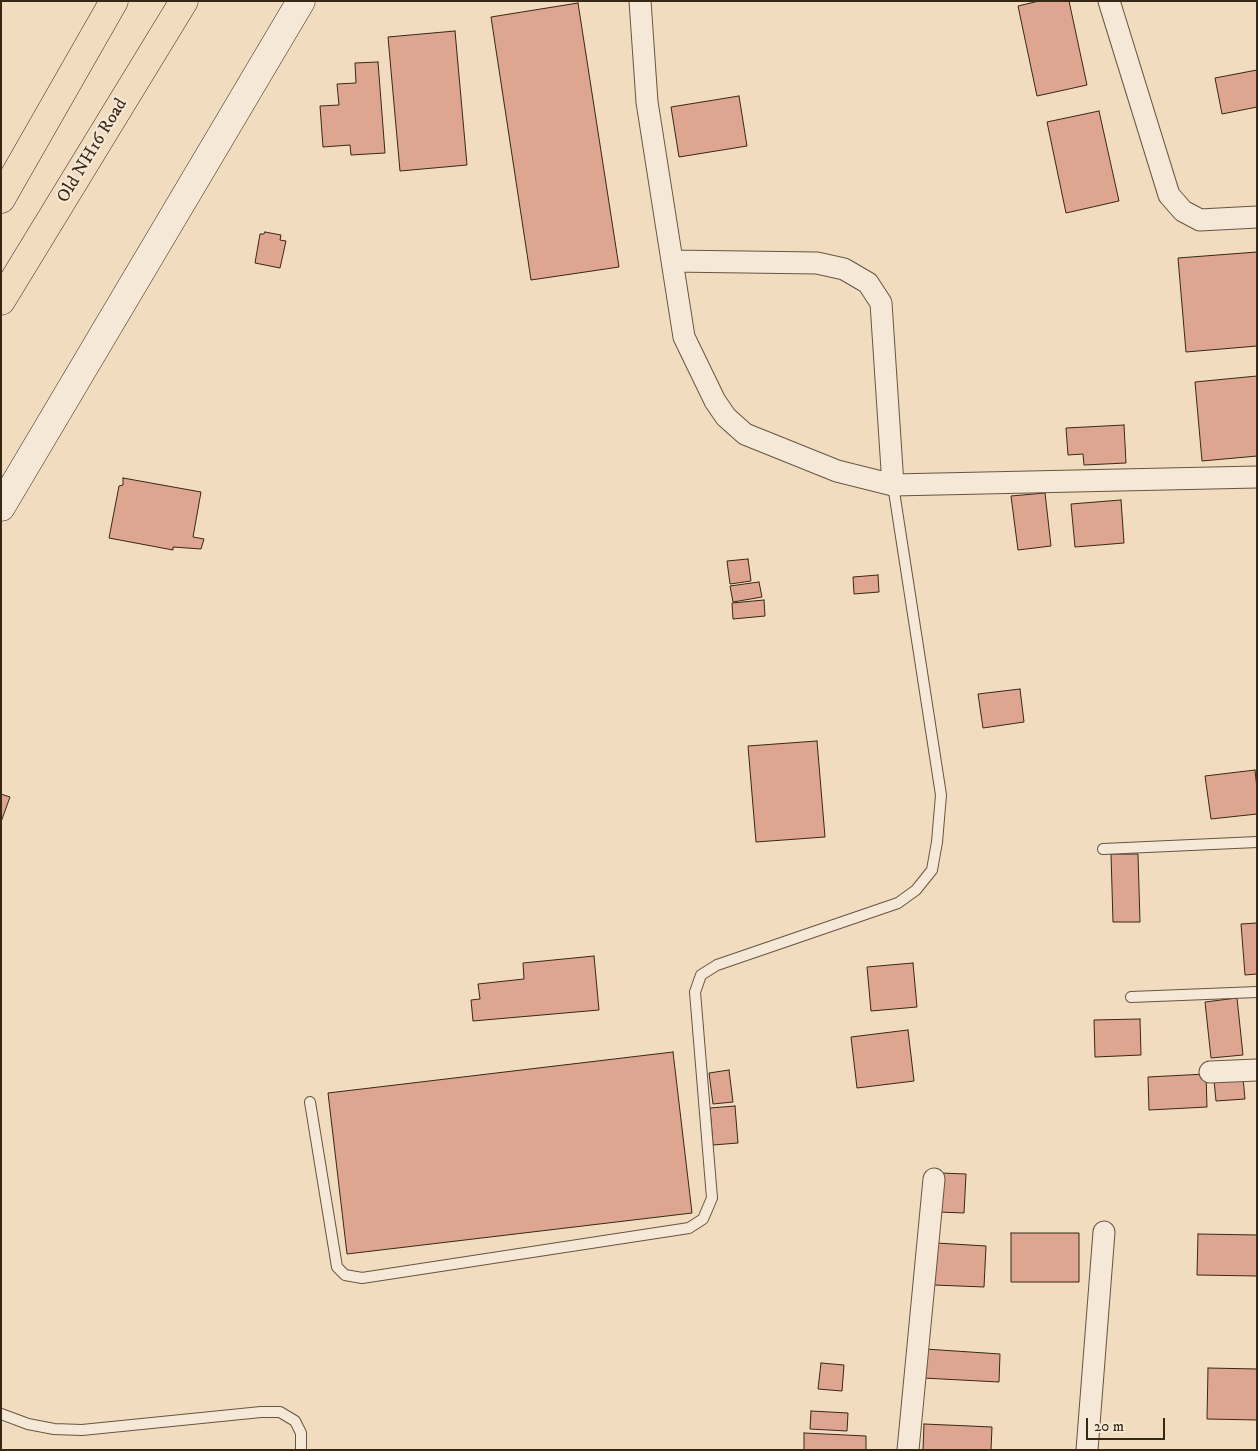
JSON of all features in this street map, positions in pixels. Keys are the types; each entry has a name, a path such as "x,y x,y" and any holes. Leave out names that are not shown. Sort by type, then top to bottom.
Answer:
{"main road":[{"path":"1,199 114,1"},
{"name":"Old NH16 Road","path":"1,302 184,1"}],"street":[{"path":"1,507 301,1"},
{"path":"640,1 647,102 684,337 715,401 726,417 745,434 837,471 893,485 1257,477"},
{"path":"1109,1 1169,195 1183,211 1200,220 1257,217"},
{"path":"672,261 818,263 844,269 868,283 881,303 893,485"},
{"path":"1210,1072 1257,1070"},
{"path":"908,1450 934,1179"},
{"path":"1086,1450 1104,1232"}],"lane":[{"path":"310,1102 337,1267 345,1275 362,1278 679,1230 689,1228 703,1219 712,1198 695,992 701,975 716,964 898,903 916,890 932,870 937,842 941,795 893,485"},
{"path":"1103,849 1257,842"},
{"path":"1131,997 1257,992"},
{"path":"1,1414 28,1424 54,1429 82,1430 262,1412 280,1412 295,1421 301,1432 301,1450"}],"building":[{"path":"1039,1 1069,1 1087,85 1037,96 1018,6"},
{"path":"578,3 619,267 531,280 491,17"},
{"path":"455,31 467,165 400,171 388,37"},
{"path":"378,62 385,153 351,155 350,145 323,147 320,106 339,105 337,84 356,83 355,63"},
{"path":"1257,70 1257,107 1222,114 1215,78"},
{"path":"739,96 747,146 679,157 671,107"},
{"path":"1099,111 1119,201 1066,213 1047,122"},
{"path":"265,232 281,235 280,240 286,241 280,268 255,263 260,234"},
{"path":"1257,252 1257,346 1186,352 1178,258"},
{"path":"1257,376 1257,456 1202,461 1195,382"},
{"path":"1124,425 1126,463 1084,465 1083,454 1068,455 1066,428"},
{"path":"123,478 201,492 193,537 204,539 201,549 173,547 173,550 109,538 119,486 123,485"},
{"path":"1045,493 1051,546 1018,550 1011,496"},
{"path":"1121,500 1124,543 1075,547 1071,504"},
{"path":"748,559 751,581 730,584 727,561"},
{"path":"878,575 879,592 854,594 853,577"},
{"path":"759,582 762,597 733,602 730,586"},
{"path":"764,600 765,616 733,619 732,603"},
{"path":"1020,689 1024,722 983,728 978,694"},
{"path":"817,741 825,837 756,842 748,746"},
{"path":"1255,770 1257,814 1211,819 1205,776"},
{"path":"1,794 10,797 1,822"},
{"path":"1111,854 1138,854 1140,922 1113,922"},
{"path":"1257,923 1257,974 1245,975 1241,924"},
{"path":"594,956 599,1010 473,1021 471,1000 480,999 478,984 524,979 523,963"},
{"path":"913,963 917,1007 871,1011 867,967"},
{"path":"1237,998 1243,1055 1211,1058 1205,1002"},
{"path":"1140,1019 1141,1055 1095,1057 1094,1020"},
{"path":"908,1030 914,1081 857,1088 851,1037"},
{"path":"673,1052 692,1213 347,1254 328,1093"},
{"path":"729,1070 733,1102 713,1104 709,1073"},
{"path":"1206,1074 1207,1107 1149,1110 1148,1077"},
{"path":"1243,1078 1245,1099 1216,1101 1214,1080"},
{"path":"735,1106 738,1143 713,1145 710,1108"},
{"path":"941,1173 966,1174 964,1213 939,1212"},
{"path":"1011,1233 1079,1233 1079,1282 1011,1282"},
{"path":"1198,1234 1257,1235 1257,1276 1197,1275"},
{"path":"936,1243 986,1246 984,1287 934,1285"},
{"path":"925,1349 1000,1354 999,1382 923,1378"},
{"path":"821,1363 844,1365 842,1391 818,1389"},
{"path":"1208,1368 1257,1369 1257,1420 1207,1419"},
{"path":"811,1411 848,1413 847,1431 810,1429"},
{"path":"924,1424 992,1427 991,1450 923,1450"},
{"path":"804,1433 866,1436 866,1450 804,1450"}]}
